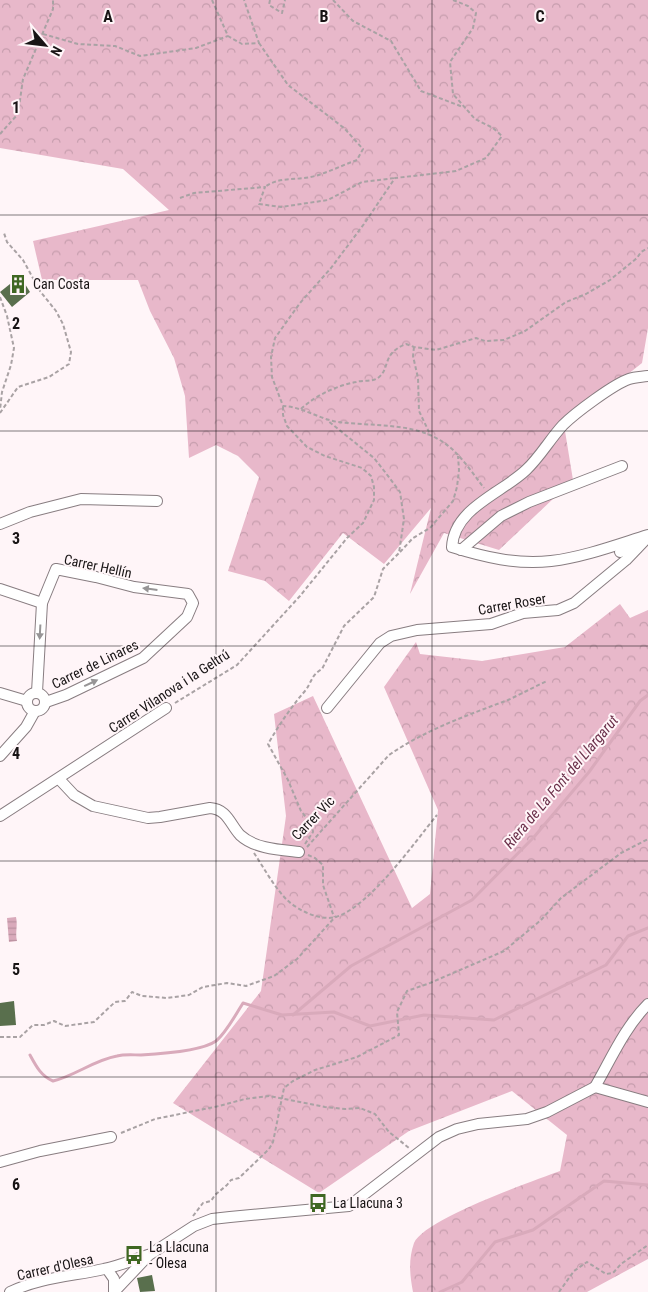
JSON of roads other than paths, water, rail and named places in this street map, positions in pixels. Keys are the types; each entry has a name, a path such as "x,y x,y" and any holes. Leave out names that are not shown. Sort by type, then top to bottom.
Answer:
{"street":[{"path":"648,376 630,378 614,386 564,425 528,468 490,495 461,522 452,537 457,548 482,556 522,562 551,561 648,536"},
{"path":"457,548 501,516 529,502 622,466"},
{"path":"0,524 30,512 81,499 157,501"},
{"name":"Carrer Roser","path":"327,708 380,643 391,636 417,630 491,624 523,613 558,610 574,604 648,536"},
{"path":"620,552 637,548"},
{"name":"Carrer Hellín","path":"37,692 42,603 56,569 134,587 188,594 193,604"},
{"path":"0,590 42,603"},
{"name":"Carrer de Linares","path":"46,702 66,695 143,658 187,617 193,604"},
{"path":"0,756 26,727 35,711 43,708 46,702 44,696 37,692 30,694 27,701 29,707 35,711"},
{"path":"0,693 27,701"},
{"name":"Carrer Vilanova i la Geltrú","path":"0,816 166,708"},
{"name":"Carrer Vic","path":"59,779 74,795 93,806 148,818 160,818 216,808 226,814 241,835 252,842 276,850 299,852"},
{"path":"114,1292 149,1255 190,1228 212,1219 349,1206 439,1138 457,1128 527,1119 547,1112 595,1087 622,1039 640,1012 648,1004"},
{"path":"595,1087 648,1102"},
{"path":"0,1162 40,1151 111,1137"},
{"name":"Carrer d'Olesa","path":"10,1292 35,1283 106,1269 149,1255"},
{"name":"Carrer d'Olesa","path":"106,1269 114,1279 114,1292"}],"waterway":[{"name":"Riera de La Font del Llargarut","path":"293,1015 351,966 472,900 534,837 589,772 640,701 648,695"},
{"name":"Riera de La Font del Llargarut","path":"30,1055 42,1073 53,1081 69,1076 100,1061 117,1056 191,1050 220,1038 243,1003 282,1015 334,1012 370,1026 424,1015 494,1020 606,965 628,936 648,928"},
{"path":"440,1292 462,1282 495,1242 533,1230 604,1181 648,1185"}],"place":[{"name":"Can Costa","path":"18,284"},
{"name":"La Llacuna 3","path":"318,1203"},
{"name":"La Llacuna - Olesa","path":"134,1255"}]}
